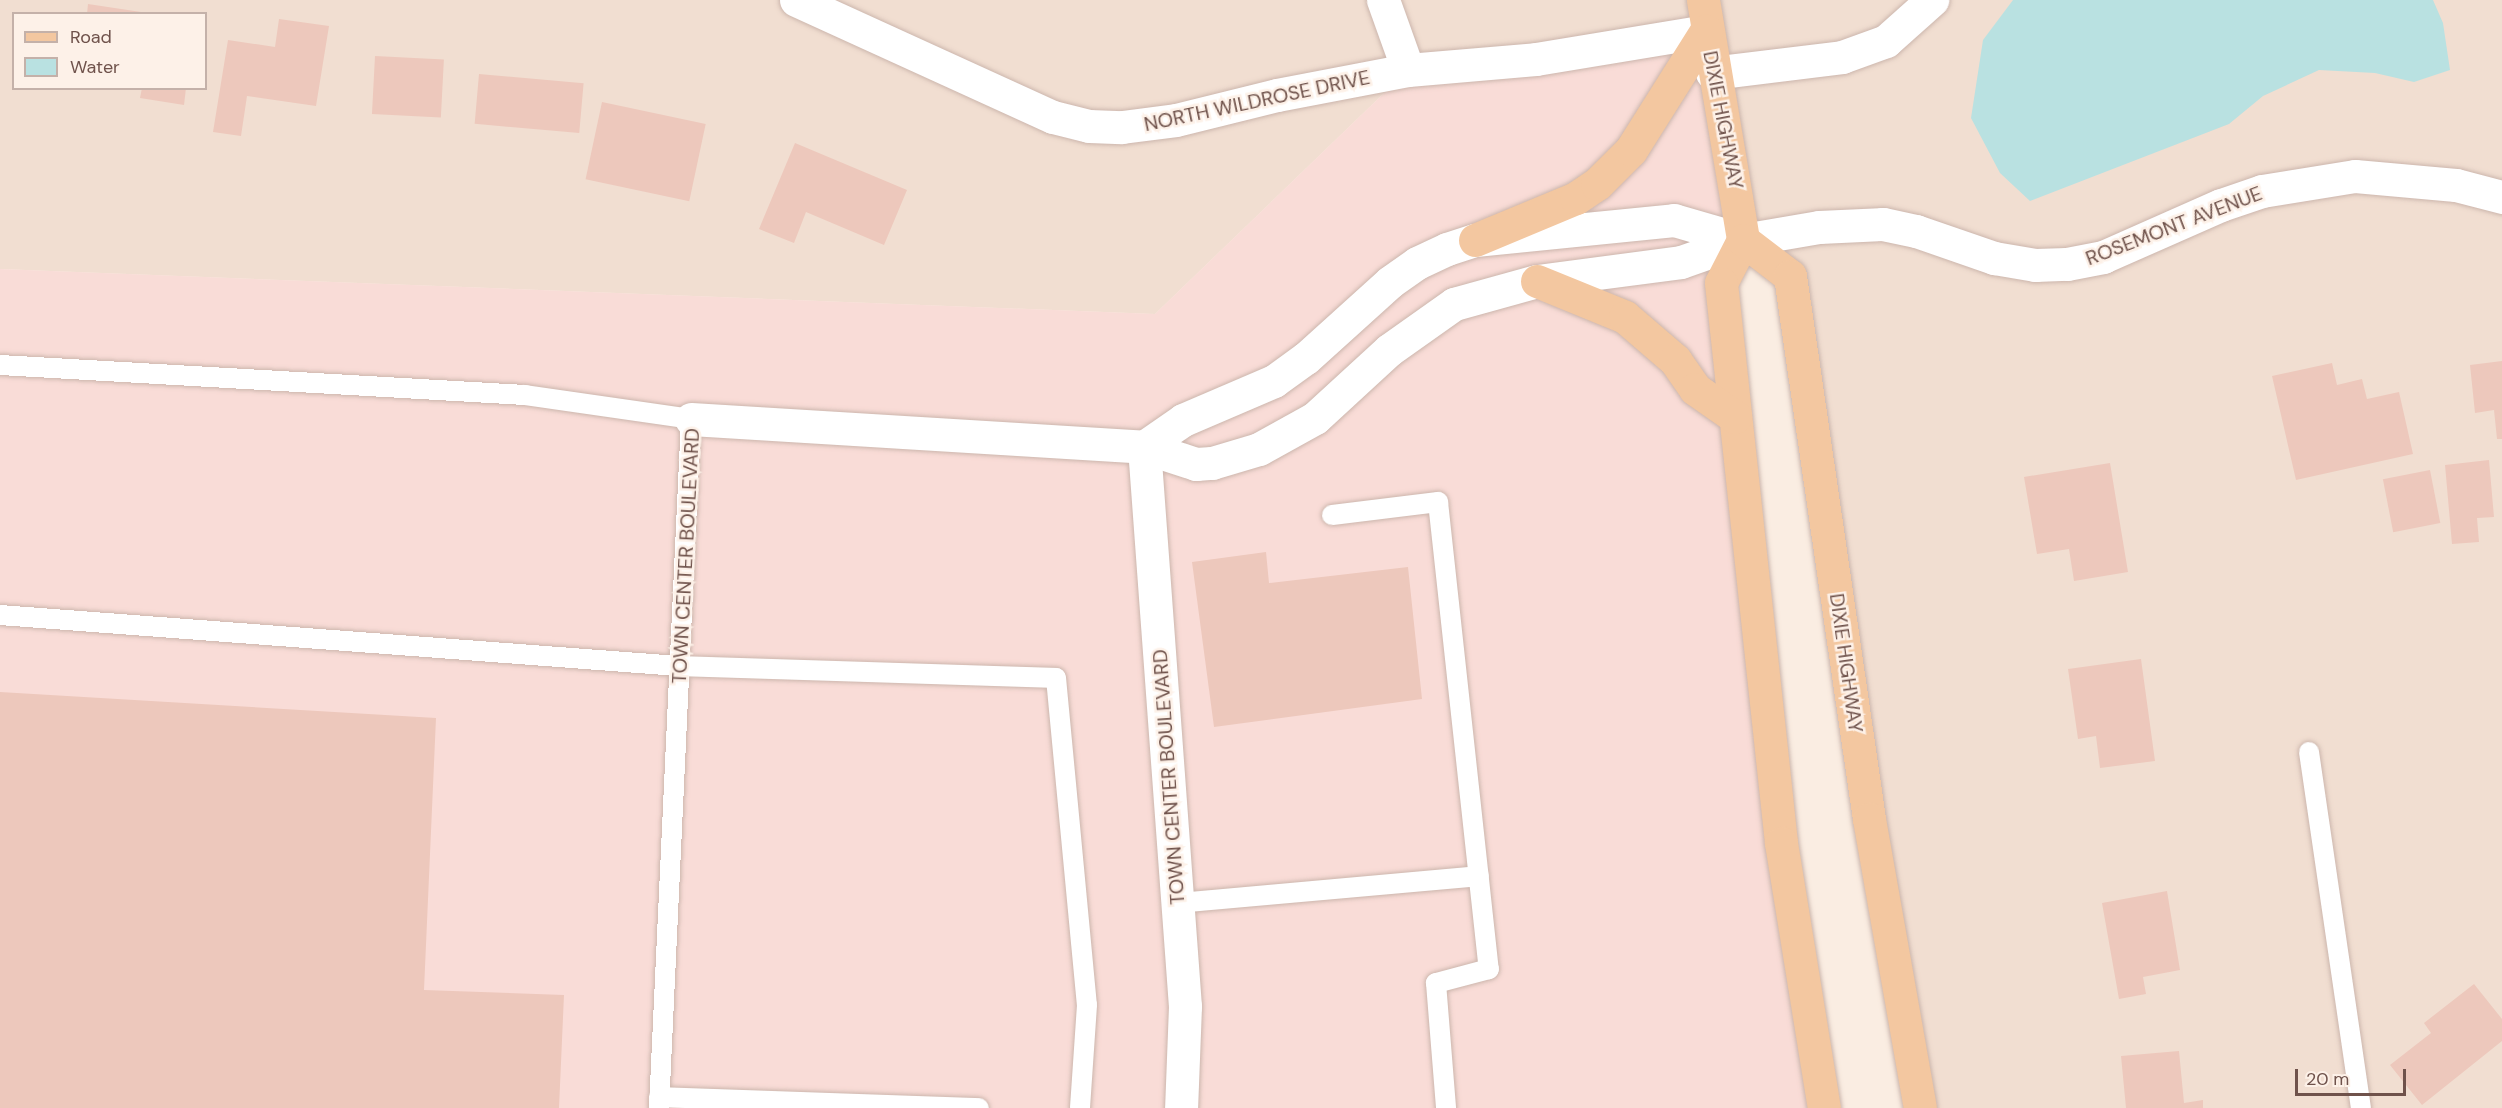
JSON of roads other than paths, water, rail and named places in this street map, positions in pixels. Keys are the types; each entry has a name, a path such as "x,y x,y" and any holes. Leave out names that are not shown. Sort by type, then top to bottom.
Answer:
{"main road":[{"name":"DIXIE HIGHWAY","path":"1704,16 1712,73 1736,185 1743,240 1790,276 1869,819 1920,1108"},
{"path":"1475,240 1576,198 1597,184 1631,150 1704,16"},
{"path":"1743,240 1721,283 1781,843 1824,1108"},
{"path":"1537,281 1625,317 1676,360 1695,389 1735,417"}],"street":[{"name":"NORTH WILDROSE DRIVE","path":"796,0 1012,100 1089,126 1122,127 1176,120 1277,95 1408,70 1536,59 1704,16"},
{"path":"1383,0 1408,70"},
{"path":"1712,73 1842,57 1886,41 1932,0"},
{"name":"ROSEMONT AVENUE","path":"1743,240 1819,227 1883,224 1916,231 1994,258 2035,265 2067,264 2103,257 2221,205 2307,181 2355,176 2457,185 2502,197"},
{"path":"1144,447 1184,420 1274,381 1399,275 1417,263 1475,240 1674,220 1743,240"},
{"name":"TOWN CENTER BOULEVARD","path":"691,418 1144,447 1196,464 1238,458 1315,418 1389,350 1427,320 1482,294 1537,281 1681,262 1743,240"},
{"name":"TOWN CENTER BOULEVARD","path":"1144,447 1185,1006 1181,1108"}],"lane":[{"path":"0,365 525,395 691,418"},
{"name":"TOWN CENTER BOULEVARD","path":"659,1102 691,418"},
{"path":"1332,515 1438,502 1489,969 1436,983 1446,1108 1441,1108"},
{"path":"0,615 679,666 1056,678 1087,1005 1080,1108"},
{"path":"2309,752 2361,1108"},
{"path":"1178,903 1479,876"},
{"path":"659,1102 979,1108"}],"water":[{"path":"2013,0 2433,0 2443,23 2450,70 2414,82 2375,73 2319,70 2263,96 2229,124 2030,201 2000,173 1971,118 1983,40"}]}
